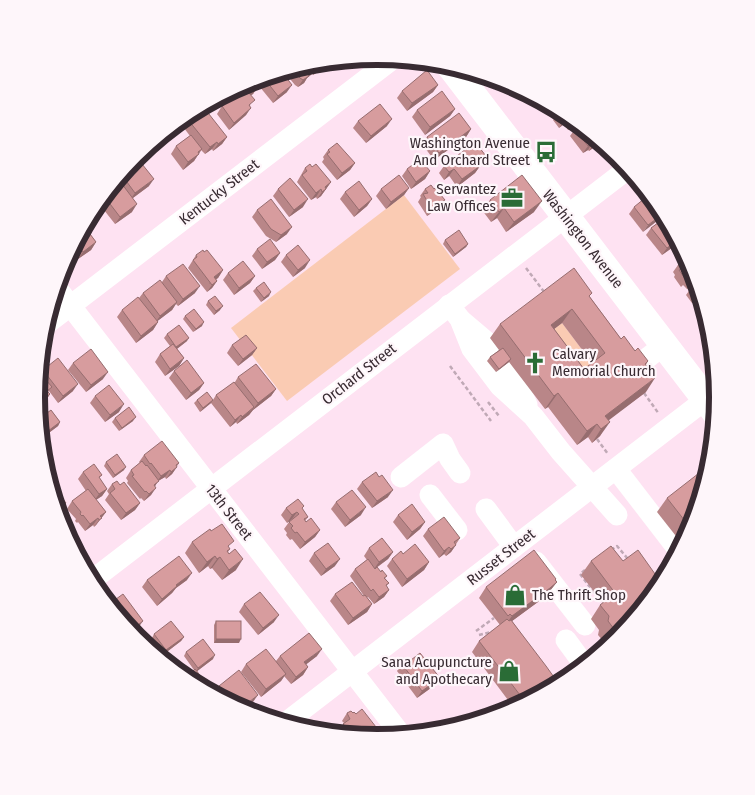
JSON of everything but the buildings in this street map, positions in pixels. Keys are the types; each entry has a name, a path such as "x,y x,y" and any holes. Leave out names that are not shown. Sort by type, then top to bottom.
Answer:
{"main road":[{"name":"Washington Avenue","path":"457,74 664,345 710,396"}],"street":[{"name":"Kentucky Street","path":"54,318 384,65"},
{"name":"Orchard Street","path":"98,577 211,489 455,312 516,255 623,173"},
{"name":"13th Street","path":"62,294 397,729"},
{"path":"455,312 472,349 500,386 533,416 561,452 617,515"},
{"path":"637,366 664,345"},
{"name":"Russet Street","path":"291,719 670,428 710,404"},
{"path":"401,477 443,444 450,459 460,472"},
{"path":"616,469 675,546"},
{"path":"430,496 457,530"},
{"path":"486,509 518,544 585,626"},
{"path":"566,640 581,660"}],"path":[{"path":"516,255 547,295"},
{"path":"450,366 491,421"},
{"path":"644,393 670,428"},
{"path":"610,551 617,546 629,561"},
{"path":"587,568 580,574 598,600"},
{"path":"476,631 494,618"},
{"path":"479,635 500,629"}],"shaded area":[{"path":"404,195 460,269 287,401 231,328"},
{"path":"562,323 595,367 574,383 541,339"}],"place":[{"name":"Washington Avenue And Orchard Street","path":"546,152"},
{"name":"Servantez Law Offices","path":"512,198"},
{"name":"Calvary Memorial Church","path":"535,363"},
{"name":"The Thrift Shop","path":"515,595"},
{"name":"Sana Acupuncture and Apothecary","path":"509,671"}]}
